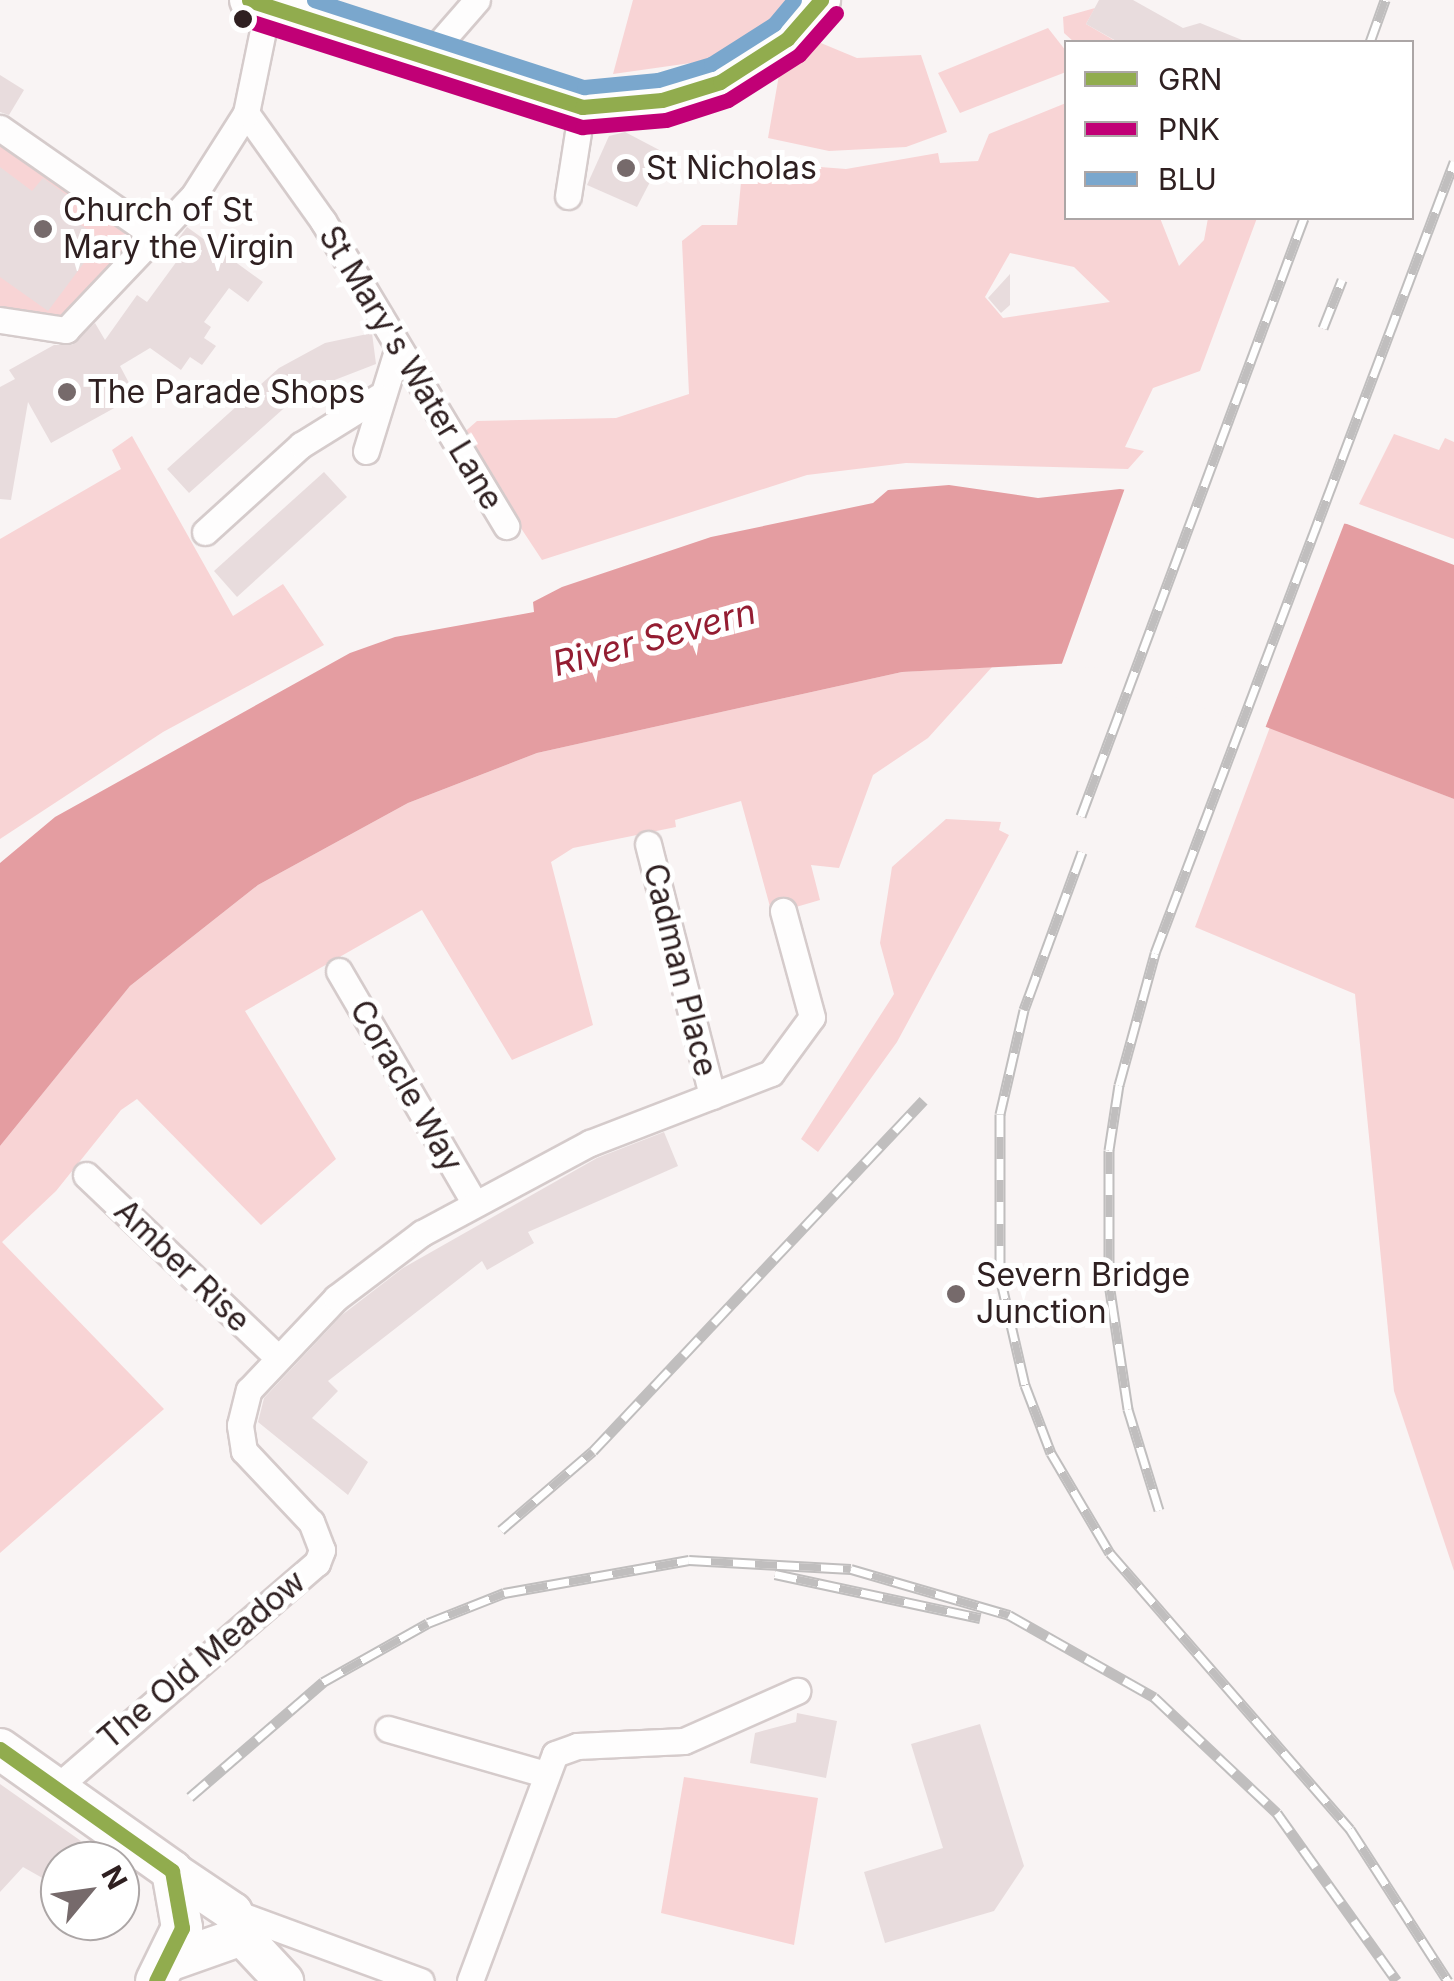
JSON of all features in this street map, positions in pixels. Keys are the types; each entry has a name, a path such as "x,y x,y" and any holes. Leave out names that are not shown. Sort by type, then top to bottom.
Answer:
{"main road":[{"path":"0,1749 172,1872 182,1928 164,1971"}],"street":[{"path":"430,55 478,0"},
{"path":"0,320 66,330 155,236 227,148 246,114 258,3 582,106 662,100 762,58 821,0"},
{"path":"568,196 582,106"},
{"name":"St Mary's Water Lane","path":"246,114 322,221 506,526"},
{"path":"0,128 155,236"},
{"path":"366,450 378,398 397,351"},
{"path":"205,532 301,445 378,398"},
{"name":"Cadman Place","path":"648,844 712,1096"},
{"name":"The Old Meadow","path":"56,1788 317,1563 322,1550 312,1522 250,1460 241,1438 249,1390 277,1356 380,1262 474,1202 590,1143 771,1073 812,1017 783,911"},
{"name":"Coracle Way","path":"339,971 474,1202"},
{"name":"Amber Rise","path":"86,1174 277,1356"},
{"path":"470,1981 555,1754 577,1746 684,1741 797,1691"},
{"path":"388,1730 545,1774"},
{"path":"172,1872 238,1924 284,1981"},
{"path":"164,1971 238,1924 421,1981"}],"shaded area":[{"path":"633,0 790,0 757,32 705,61 613,74"},
{"path":"1095,8 1086,24 1114,40 1072,40 1064,33 1063,17"},
{"path":"1048,28 1064,48 1064,73 960,113 938,73"},
{"path":"816,41 857,58 921,55 947,132 906,147 829,151 768,138 779,75"},
{"path":"1064,104 1064,220 1161,220 1179,266 1204,240 1208,220 1256,220 1200,371 1153,388 1125,447 1144,451 1128,469 906,463 807,475 542,560 460,436 477,421 616,418 689,394 682,241 702,225 737,225 743,161 846,169 938,153 940,163 978,161 989,134","holes":["1010,253 1074,267 1110,302 1003,318 985,297"]},
{"path":"0,142 119,222 140,252 65,325 0,313"},
{"path":"1394,434 1439,450 1445,438 1454,442 1454,539 1359,504"},
{"path":"132,436 233,616 283,584 324,645 163,732 0,839 0,539 121,469 112,450"},
{"path":"992,667 928,738 873,775 839,868 811,865 820,900 772,914 741,801 675,820 676,827 573,848 551,862 593,1025 512,1060 422,910 245,1011 336,1159 261,1225 137,1099 121,1110 56,1191 2,1242 164,1409 0,1553 0,1146 130,986 258,885 408,803 537,753 902,672"},
{"path":"1270,727 1454,799 1454,1571 1394,1391 1355,994 1195,927"},
{"path":"946,819 1001,822 999,830 1009,835 897,1042 818,1152 801,1139 894,994 880,943 892,867"},
{"path":"684,1777 818,1798 794,1945 661,1913"}],"water":[{"name":"River Severn","path":"949,485 1038,498 1120,489 1347,524 1454,565 1454,799 1096,662 902,672 537,753 408,803 258,885 130,986 0,1146 0,863 55,817 350,653 395,637 534,612 533,602 562,587 711,537 873,503 888,490"}],"pier":[{"path":"1126,485 1346,519 1264,731 1096,667 1060,669"}],"building":[{"path":"1099,0 1133,0 1183,28 1200,23 1242,40 1114,40 1086,24"},
{"path":"0,75 24,90 9,115 0,112"},
{"name":"St Nicholas","path":"625,132 665,153 637,207 587,185 609,136"},
{"name":"Church of St Mary the Virgin","path":"0,167 32,191 43,178 71,198 68,215 101,240 48,311 0,277"},
{"path":"187,227 263,282 248,302 229,288 204,322 211,327 204,338 216,346 202,365 190,357 181,370 150,348 120,366 136,396 51,443 28,402 11,500 0,499 0,387 15,379 9,370 54,345 72,345 95,323 105,340 137,295 147,302 177,261 167,254"},
{"path":"1010,274 1010,305 1001,313 988,298"},
{"path":"372,333 376,364 301,393 189,493 167,469 279,368 325,343"},
{"path":"324,472 347,497 237,597 214,571"},
{"path":"664,1132 678,1166 528,1232 534,1243 487,1270 482,1261 328,1381 338,1391 312,1418 368,1462 348,1495 258,1422 264,1398 342,1315 403,1268 597,1158"},
{"path":"797,1713 837,1721 826,1778 750,1763 755,1733 796,1722"},
{"path":"980,1724 1024,1866 994,1911 885,1943 864,1872 943,1848 911,1744"},
{"path":"0,1784 81,1841 40,1841 40,1877 23,1867 0,1892"}],"railway":[{"path":"1371,40 1385,0"},
{"path":"1159,1510 1128,1409 1109,1283 1109,1150 1119,1085 1155,953 1454,162"},
{"path":"1081,816 1303,220"},
{"path":"1323,328 1342,280"},
{"path":"1082,852 1024,1010 1000,1114 1000,1277 1025,1385 1051,1453 1110,1553 1350,1829 1448,1981"},
{"path":"501,1530 593,1451 924,1100"},
{"path":"190,1797 323,1682 428,1623 504,1593 689,1560 851,1569 1009,1615 1154,1697 1277,1813 1397,1981"},
{"path":"775,1574 980,1618"}],"transit line":[{"name":"GRN","path":"249,0 582,107 662,100 720,82 787,39 821,0"},
{"name":"BLU","path":"314,0 584,87 658,80 711,64 774,24 794,0"},
{"name":"PNK","path":"243,19 582,127 666,120 728,100 799,55 836,13"},
{"name":"GRN","path":"0,1749 172,1871 182,1928 156,1981"}],"place":[{"name":"St Nicholas","path":"626,168"},
{"name":"Church of St Mary the Virgin","path":"43,229"},
{"name":"The Parade Shops","path":"67,392"},
{"name":"Severn Bridge Junction","path":"956,1294"}]}
